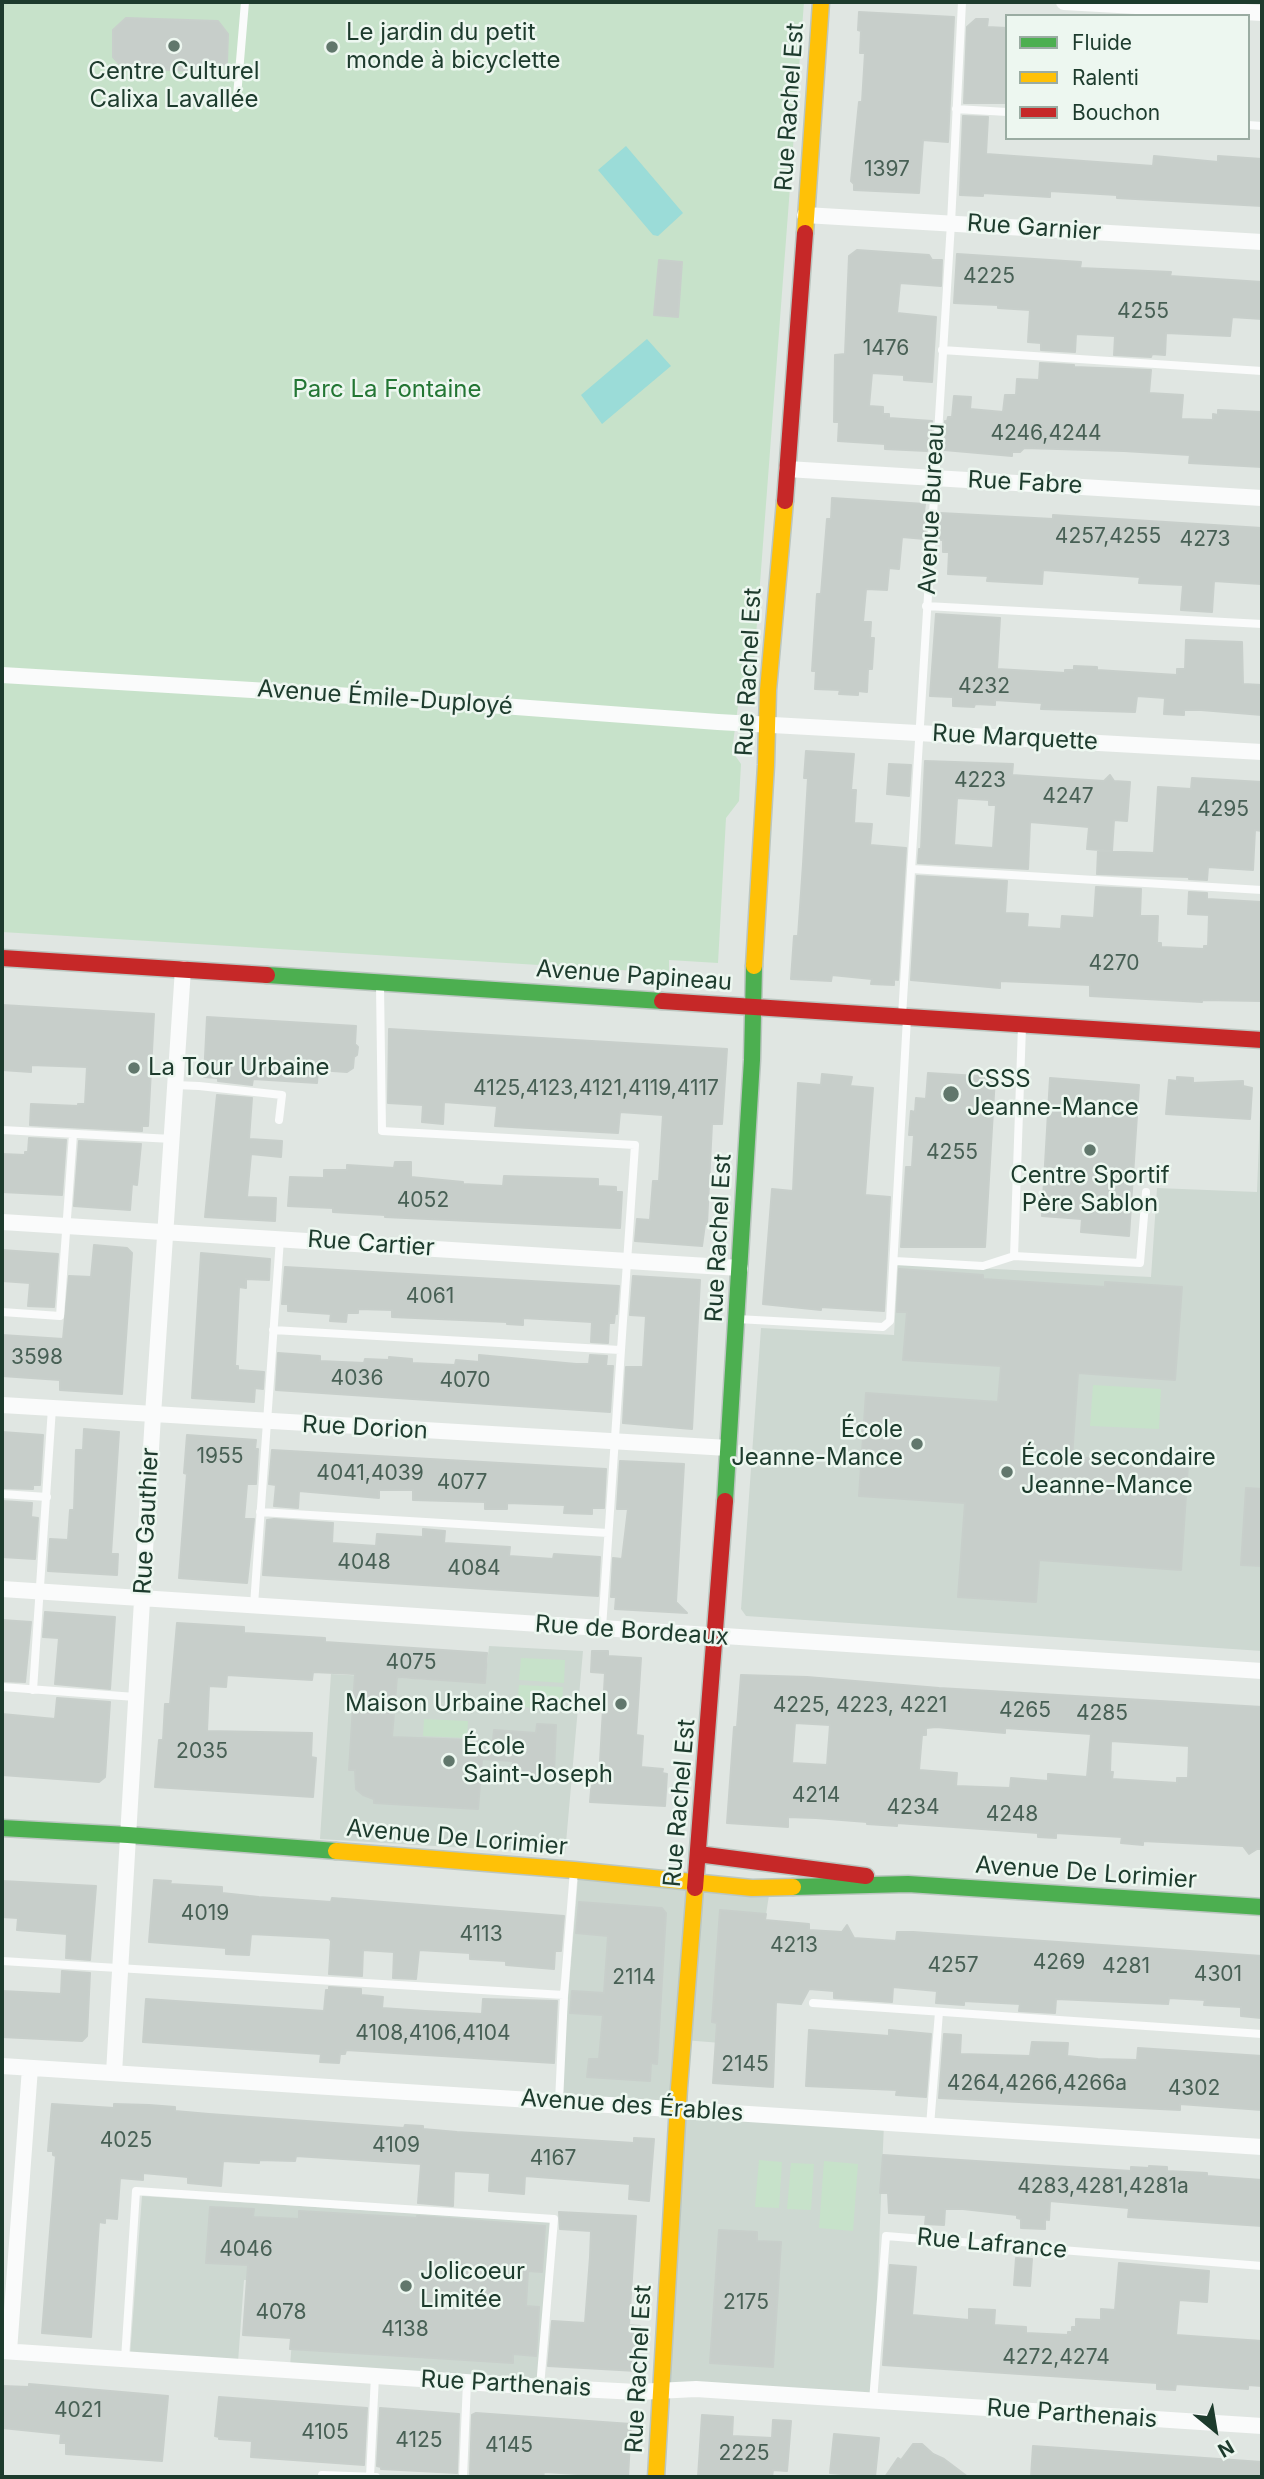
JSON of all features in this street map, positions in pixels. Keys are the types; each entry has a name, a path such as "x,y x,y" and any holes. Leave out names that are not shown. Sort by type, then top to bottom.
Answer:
{"main road":[{"name":"Rue Rachel Est","path":"656,2477 678,2109 716,1637 737,1319 752,1060 769,676 821,2"},
{"name":"Avenue Papineau","path":"2,958 1262,1040"},
{"name":"Avenue De Lorimier","path":"2,1828 128,1835 575,1870 752,1888 908,1884 1262,1908"},
{"name":"Avenue De Lorimier","path":"698,1854 848,1872 908,1884"}],"street":[{"path":"1064,2 1262,13"},
{"name":"Rue Garnier","path":"805,215 1262,242"},
{"name":"Rue Fabre","path":"787,469 1262,498"},
{"name":"Avenue Émile-Duployé","path":"2,675 767,724"},
{"name":"Rue Marquette","path":"767,724 1262,752"},
{"name":"Rue Gauthier","path":"114,2073 135,1697 183,969"},
{"name":"Rue Cartier","path":"2,1222 740,1268"},
{"name":"Rue Dorion","path":"2,1405 728,1448"},
{"name":"Rue de Bordeaux","path":"2,1590 1262,1671"},
{"name":"Avenue des Érables","path":"2,2066 1262,2147"},
{"path":"5,2351 30,2068"},
{"name":"Rue Parthenais","path":"5,2351 540,2387 638,2392 696,2389 1262,2426"}],"lane":[{"path":"236,108 244,2"},
{"name":"Avenue Bureau","path":"737,1319 883,1327 890,1321 895,1261 911,869 962,2"},
{"path":"956,109 1005,112"},
{"path":"942,350 1262,371"},
{"path":"926,606 1262,624"},
{"path":"911,869 1262,890"},
{"path":"380,982 382,1130 635,1145 602,1629"},
{"path":"1014,1256 1022,1024"},
{"path":"175,1085 282,1095 279,1120"},
{"path":"2,1130 172,1139"},
{"path":"2,1312 60,1316 73,1134"},
{"path":"895,1261 983,1266 1014,1256 1140,1263 1146,1192"},
{"path":"254,1605 280,1238"},
{"path":"273,1330 620,1350"},
{"path":"33,1690 52,1408"},
{"path":"2,1494 47,1497"},
{"path":"260,1512 608,1533"},
{"path":"2,1687 135,1697"},
{"path":"559,2102 564,1995 575,1870"},
{"path":"2,1961 564,1995"},
{"path":"813,2003 1262,2035"},
{"path":"930,2126 939,2012"},
{"path":"125,2359 136,2191 554,2220 540,2387"},
{"name":"Rue Lafrance","path":"873,2401 886,2236 1262,2266"},
{"path":"370,2477 375,2376"},
{"path":"463,2477 467,2382"},
{"path":"323,2475 376,2477"}],"shaded area":[{"name":"École secondaire Jeanne-Mance","path":"1262,1060 1262,1651 746,1616 741,1609 761,1328 894,1335 898,1264 1151,1277 1157,1188 1257,1192"},
{"name":"École Saint-Joseph","path":"489,1646 583,1651 565,1854 320,1839 331,1674 485,1683"},
{"path":"578,1878 769,1895 765,1921 760,2046 683,2040 676,2102 560,2094"},
{"path":"678,2109 884,2123 873,2395 661,2391"},
{"path":"142,2196 552,2222 543,2379 290,2367 296,2284 244,2280 238,2362 130,2356"}],"green space":[{"name":"Parc La Fontaine","path":"2,2 804,2 752,689 741,683 732,751 741,764 739,801 726,818 718,963 669,960 669,973 2,932"},
{"path":"1093,1385 1161,1389 1159,1429 1090,1426"},
{"path":"521,1658 565,1660 564,1683 519,1680"},
{"path":"519,1685 563,1687 562,1709 517,1707"},
{"path":"424,1719 468,1721 467,1738 423,1736"},
{"path":"759,2160 782,2162 779,2208 755,2207"},
{"path":"824,2161 858,2164 853,2231 819,2228"},
{"path":"791,2163 814,2164 811,2210 787,2209"}],"water":[{"path":"626,146 683,213 658,236 653,235 598,170"},
{"path":"647,339 671,366 602,424 581,395"}],"building":[{"path":"859,12 954,17 948,142 923,140 919,193 854,190 851,181 859,102 862,102 865,53 860,53"},
{"path":"126,18 218,21 228,34 227,62 216,72 123,68 113,57 113,30"},
{"path":"976,19 988,19 987,27 1005,28 1005,103 964,103 967,27"},
{"path":"963,116 988,117 986,154 1153,166 1154,156 1218,162 1218,156 1262,159 1262,206 1117,198 1117,195 1050,191 1050,197 983,193 983,196 960,195"},
{"path":"857,250 929,255 932,260 942,260 941,286 900,283 897,313 936,317 932,382 904,380 904,375 872,373 869,406 883,407 883,414 889,414 889,418 932,421 930,449 927,451 885,449 885,444 838,441 839,422 834,422 835,355 845,354 849,256"},
{"path":"957,254 1081,262 1080,268 1171,272 1170,276 1262,282 1262,319 1232,317 1230,336 1166,333 1165,355 1152,354 1151,357 1114,355 1115,336 1076,334 1075,352 1041,350 1041,343 1028,342 1030,310 954,303"},
{"path":"659,260 682,262 678,317 654,315"},
{"path":"1040,363 1151,370 1149,393 1183,395 1181,419 1213,420 1213,414 1218,415 1218,410 1262,412 1262,467 1189,463 1190,455 1124,451 1024,448 1020,452 1012,452 1012,456 944,450 945,421 952,417 954,396 971,397 970,409 1003,412 1005,395 1016,395 1017,379 1039,380"},
{"path":"832,498 925,504 924,512 927,512 925,539 902,537 899,569 889,568 887,590 866,589 863,622 871,622 870,638 874,638 872,669 868,669 867,692 858,691 858,695 839,694 840,690 815,689 816,671 812,671 817,594 821,594 827,519 831,519"},
{"path":"940,513 1053,519 1053,515 1262,528 1261,584 1214,581 1212,612 1181,610 1183,585 1139,583 1140,577 1043,570 1042,584 987,581 988,576 948,574 949,552 943,552 943,540 938,540"},
{"path":"936,614 1000,618 997,669 1065,673 1065,670 1074,670 1074,666 1177,675 1177,669 1185,669 1186,640 1242,642 1243,684 1262,685 1262,715 1201,710 1184,710 1184,715 1164,714 1165,698 1137,696 1135,712 1041,709 1042,703 995,700 995,705 953,706 953,697 930,696"},
{"path":"806,751 854,754 851,790 856,790 854,823 872,824 870,845 906,848 898,980 894,979 894,985 871,984 872,979 832,975 831,981 791,979 794,936 798,936 803,864 808,778 804,778"},
{"path":"925,761 1013,764 1012,775 1104,781 1110,775 1114,781 1130,782 1127,821 1114,820 1112,851 1087,849 1089,827 1030,822 1028,869 918,863","holes":["957,798 989,800 989,805 996,805 993,848 954,845"]},
{"path":"889,764 911,765 909,796 887,794"},
{"path":"1192,778 1262,782 1262,831 1255,830 1253,870 1208,867 1207,880 1097,874 1098,851 1154,853 1158,787 1191,789"},
{"path":"917,876 1007,881 1005,913 1028,914 1027,927 1061,929 1062,916 1094,918 1096,887 1141,889 1140,916 1158,916 1157,943 1161,943 1161,947 1204,949 1204,946 1208,946 1209,915 1188,914 1189,892 1207,893 1207,899 1262,902 1262,1001 1202,1002 1090,996 1090,985 1000,981 1000,988 911,980"},
{"path":"2,1005 154,1014 148,1126 142,1126 142,1131 30,1125 31,1104 85,1104 87,1067 31,1065 31,1072 2,1070"},
{"path":"207,1017 356,1026 357,1055 354,1057 353,1068 347,1072 318,1070 317,1083 253,1079 252,1085 218,1081 218,1078 204,1077"},
{"path":"389,1029 727,1049 722,1124 712,1124 707,1224 702,1246 635,1241 637,1219 650,1220 653,1181 659,1181 663,1115 620,1112 618,1133 495,1126 497,1106 444,1102 443,1124 422,1122 423,1105 388,1103"},
{"path":"928,1073 995,1077 985,1247 901,1247 906,1167 912,1167 914,1135 909,1135 911,1111 915,1112 916,1098 926,1099"},
{"path":"822,1074 852,1077 850,1086 873,1088 865,1195 890,1197 884,1311 821,1307 821,1310 763,1304 772,1189 793,1191 798,1083 821,1085"},
{"path":"1177,1077 1193,1078 1193,1083 1243,1081 1243,1086 1252,1088 1250,1119 1166,1114 1169,1080 1177,1081"},
{"name":"Centre Sportif Père Sablon","path":"1050,1078 1139,1085 1129,1236 1081,1232 1082,1219 1042,1216"},
{"path":"217,1095 252,1098 249,1139 282,1141 281,1157 251,1154 247,1197 276,1198 275,1221 205,1217"},
{"path":"29,1138 66,1140 62,1195 2,1192 2,1154 25,1155 25,1152 28,1152"},
{"path":"79,1141 141,1144 137,1185 132,1184 130,1210 74,1206"},
{"path":"395,1162 411,1162 411,1177 463,1184 503,1186 504,1176 598,1179 598,1186 616,1187 616,1192 622,1192 620,1228 385,1217 333,1212 333,1208 288,1206 290,1177 324,1178 324,1170 347,1170 347,1165 394,1168"},
{"path":"94,1245 127,1248 132,1253 122,1394 60,1390 60,1380 2,1376 2,1335 63,1339 69,1276 91,1277"},
{"path":"2,1250 58,1254 54,1307 28,1306 30,1283 2,1281"},
{"path":"201,1253 270,1259 269,1280 246,1279 246,1288 239,1287 235,1366 238,1366 238,1370 264,1372 263,1389 255,1388 254,1402 192,1398"},
{"path":"285,1267 619,1286 617,1314 614,1323 609,1323 608,1343 591,1342 592,1322 523,1318 523,1325 392,1317 392,1310 358,1309 358,1313 347,1313 346,1322 330,1321 331,1314 288,1311 288,1304 282,1304"},
{"name":"École Jeanne-Mance","path":"899,1269 983,1275 983,1279 1105,1287 1105,1282 1182,1287 1175,1380 1078,1373 1072,1457 1188,1465 1181,1570 1039,1560 1036,1602 958,1597 965,1503 859,1496 866,1393 998,1402 1001,1366 903,1360 907,1312 897,1312"},
{"path":"633,1276 700,1280 692,1429 623,1423 626,1367 643,1367 646,1316 630,1315"},
{"path":"278,1353 320,1356 320,1361 364,1363 365,1359 389,1360 389,1357 412,1359 412,1363 455,1365 456,1360 479,1362 479,1355 576,1364 589,1364 590,1355 607,1356 606,1366 613,1366 610,1412 276,1390"},
{"path":"84,1429 119,1432 111,1554 118,1554 117,1575 48,1571 50,1539 68,1540 70,1510 74,1510 76,1450 83,1450"},
{"path":"2,1432 43,1435 40,1485 33,1485 33,1489 2,1488"},
{"path":"187,1435 256,1440 256,1484 247,1484 244,1519 254,1519 247,1583 179,1578 187,1474 184,1473"},
{"path":"272,1450 606,1469 604,1508 592,1508 592,1514 564,1513 565,1505 507,1503 507,1509 485,1509 485,1502 413,1500 413,1490 379,1490 379,1498 299,1491 298,1508 274,1506 276,1485 269,1484"},
{"path":"620,1461 684,1464 676,1602 687,1613 615,1609 616,1597 611,1597 613,1558 622,1559 628,1509 617,1509"},
{"path":"1246,1488 1262,1489 1262,1566 1241,1565"},
{"path":"2,1501 32,1503 31,1517 38,1518 35,1559 2,1557"},
{"path":"267,1520 333,1523 332,1543 376,1546 377,1534 423,1537 423,1529 445,1531 444,1543 510,1547 509,1556 553,1559 554,1554 600,1557 598,1596 263,1575"},
{"path":"45,1612 115,1617 110,1689 55,1684 59,1638 43,1637"},
{"path":"2,1620 31,1622 25,1682 2,1681"},
{"path":"177,1623 244,1627 244,1633 325,1638 325,1642 487,1653 485,1683 397,1677 392,1737 493,1741 494,1730 536,1733 537,1724 556,1725 554,1774 542,1774 542,1777 515,1775 515,1771 512,1771 513,1761 482,1759 478,1809 374,1803 374,1799 356,1789 355,1770 349,1770 355,1674 313,1672 312,1680 227,1675 226,1687 209,1686 207,1731 312,1733 311,1757 316,1758 313,1797 155,1787 159,1740 163,1740 165,1704 170,1704"},
{"name":"Maison Urbaine Rachel","path":"592,1651 608,1651 608,1656 641,1658 636,1735 643,1736 641,1767 663,1769 662,1773 667,1774 665,1806 590,1802 592,1779 599,1779 605,1673 591,1672"},
{"path":"741,1675 1262,1707 1262,1849 1249,1854 1243,1846 1143,1841 1143,1845 1121,1843 1122,1837 1056,1833 1056,1838 1038,1837 1038,1833 897,1823 897,1826 867,1824 816,1818 788,1817 788,1827 727,1823 734,1727 737,1727","holes":["795,1723 830,1725 827,1765 792,1763","926,1728 1005,1733 1005,1728 1091,1734 1087,1777 1048,1774 1048,1781 1011,1778 1010,1788 956,1786 957,1773 919,1770 922,1735 926,1735","1111,1741 1189,1746 1188,1778 1177,1778 1177,1783 1112,1779 1113,1772 1110,1772"]},
{"path":"57,1698 110,1702 105,1777 99,1782 2,1775 2,1714 55,1719"},
{"path":"154,1880 171,1881 170,1884 222,1887 222,1893 259,1897 331,1902 332,1898 564,1916 561,1951 555,1951 554,1969 506,1965 506,1961 470,1959 470,1953 419,1950 416,1979 393,1978 394,1952 363,1950 362,1976 329,1974 329,1938 251,1934 249,1955 226,1954 226,1948 149,1942"},
{"path":"2,1881 96,1886 90,1960 66,1958 67,1934 17,1930 18,1918 2,1917"},
{"path":"579,1902 662,1908 666,1913 657,2064 651,2063 650,2081 587,2077 589,2059 599,2059 603,2015 570,2013 572,1991 604,1993 608,1936 576,1933"},
{"path":"720,1910 766,1914 765,1920 809,1924 809,1930 842,1932 847,1925 854,1938 896,1941 897,1932 913,1932 1262,1956 1261,2018 1241,2016 1241,2007 1204,2005 1205,2000 1169,1998 1168,2004 1056,1999 1055,2013 1019,2011 1020,2004 964,2001 964,2005 936,2003 937,1991 893,1987 892,2002 834,1998 834,1991 809,1989 801,2004 776,2002 773,2087 713,2083 717,2023 712,2022"},
{"path":"62,1971 90,1973 87,2036 82,2041 2,2037 2,1991 61,1994"},
{"path":"329,1987 361,1989 361,1995 383,1997 382,2008 425,2011 482,2014 483,1999 557,2001 554,2063 346,2050 345,2054 340,2054 339,2063 320,2062 321,2054 143,2042 146,1999 324,2011 326,1990 329,1990"},
{"path":"809,2030 889,2036 889,2030 931,2034 926,2097 896,2095 897,2090 806,2086"},
{"path":"944,2034 961,2035 960,2054 1030,2056 1032,2042 1068,2043 1067,2056 1098,2059 1137,2060 1138,2048 1262,2056 1262,2110 1180,2104 1180,2110 939,2098"},
{"path":"52,2104 114,2108 114,2104 149,2105 209,2114 404,2128 405,2125 423,2126 423,2129 457,2132 634,2143 634,2138 654,2139 649,2201 629,2199 630,2184 525,2176 524,2194 489,2191 490,2173 454,2171 453,2206 418,2203 421,2164 296,2156 295,2161 223,2161 221,2186 188,2183 188,2177 143,2173 143,2180 120,2178 117,2219 105,2218 105,2223 99,2222 91,2337 42,2333 56,2156 53,2151 48,2151"},
{"path":"883,2155 1131,2171 1131,2167 1167,2167 1167,2171 1262,2180 1262,2226 1128,2217 1129,2208 1050,2201 1049,2220 1045,2219 1045,2229 1021,2228 1021,2219 1017,2218 1017,2215 963,2209 945,2209 944,2225 925,2224 926,2215 889,2213 888,2193 880,2193"},
{"name":"Jolicoeur Limitée","path":"210,2207 254,2209 253,2217 299,2219 299,2211 417,2216 545,2226 542,2272 528,2271 526,2306 539,2307 536,2356 513,2354 513,2363 290,2349 291,2338 243,2335 248,2265 206,2263"},
{"path":"559,2212 636,2216 629,2325 640,2326 637,2371 548,2366 552,2321 585,2323 590,2257 591,2231 560,2229"},
{"path":"719,2230 757,2232 757,2241 781,2242 773,2367 710,2363"},
{"path":"1016,2258 1032,2259 1030,2286 1014,2285"},
{"path":"1119,2263 1209,2271 1207,2302 1179,2300 1176,2335 1262,2341 1262,2386 1248,2385 1248,2389 1176,2384 1175,2390 1157,2389 1157,2383 883,2365 890,2265 916,2267 912,2315 969,2320 969,2309 995,2310 994,2325 1026,2327 1026,2333 1068,2335 1068,2332 1072,2332 1072,2327 1076,2327 1076,2319 1101,2320 1101,2309 1115,2310"},
{"path":"29,2384 168,2396 162,2461 66,2454 66,2443 60,2443 61,2434 2,2428 2,2386 29,2387"},
{"path":"219,2397 367,2408 364,2465 251,2457 252,2441 219,2439 215,2436"},
{"path":"380,2408 459,2414 457,2473 381,2469 377,2466"},
{"path":"476,2413 631,2424 628,2477 544,2472 543,2477 470,2474 472,2415"},
{"path":"702,2415 733,2417 732,2436 772,2438 773,2420 791,2421 787,2471 773,2470 772,2477 698,2477"},
{"path":"834,2434 879,2438 875,2477 830,2473"},
{"path":"913,2444 922,2444 968,2477 885,2477 898,2458 901,2460"},
{"path":"1033,2446 1262,2462 1262,2477 1031,2477"}],"traffic: fast":[{"path":"725,1501 752,1060 754,966"},
{"path":"267,975 662,1001"},
{"path":"2,1828 336,1851"},
{"path":"793,1887 908,1884 1262,1907"}],"traffic: slow":[{"path":"805,233 821,2"},
{"path":"754,966 768,690 785,501"},
{"path":"336,1851 574,1870 752,1888 793,1887"},
{"path":"656,2477 679,2088 695,1888"}],"traffic: jam":[{"path":"785,501 805,233"},
{"path":"2,958 267,975"},
{"path":"662,1001 1262,1040"},
{"path":"695,1888 725,1501"},
{"path":"698,1854 866,1876"}],"place":[{"name":"Centre Culturel Calixa Lavallée","path":"174,46"},
{"name":"Le jardin du petit monde à bicyclette","path":"332,47"},
{"name":"La Tour Urbaine","path":"134,1068"},
{"name":"CSSS Jeanne-Mance","path":"951,1094"},
{"name":"Centre Sportif Père Sablon","path":"1090,1150"},
{"name":"École Jeanne-Mance","path":"917,1444"},
{"name":"École secondaire Jeanne-Mance","path":"1007,1472"},
{"name":"Maison Urbaine Rachel","path":"621,1704"},
{"name":"École Saint-Joseph","path":"449,1761"},
{"name":"Jolicoeur Limitée","path":"406,2286"}]}
